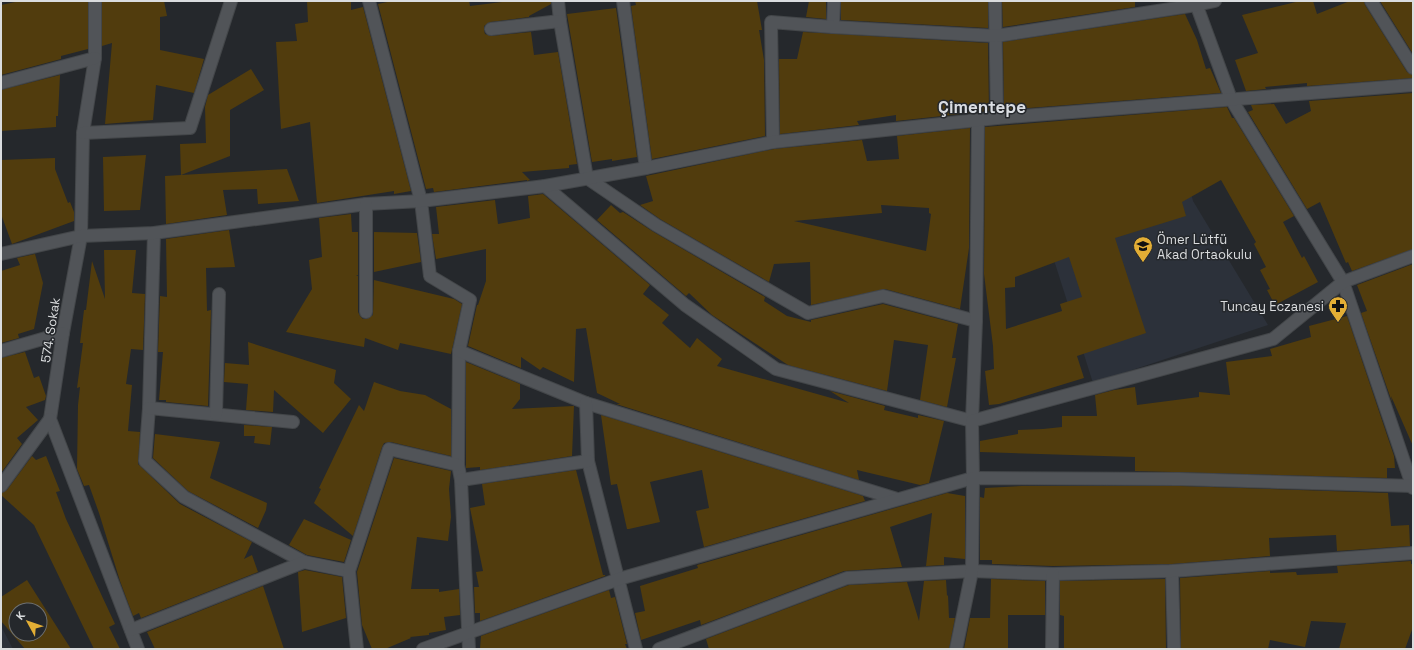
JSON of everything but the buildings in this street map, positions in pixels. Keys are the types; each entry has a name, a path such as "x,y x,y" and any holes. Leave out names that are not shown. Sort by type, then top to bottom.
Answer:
{"street":[{"name":"574. Sokak","path":"95,1 95,58 83,133 81,236 63,333 50,419 138,649"},
{"path":"83,133 190,128 231,1"},
{"path":"369,1 421,201 430,276 470,300 459,351 458,465 461,480 469,649"},
{"path":"558,1 560,21 587,178 656,225 808,313 883,296 976,321"},
{"path":"623,1 646,168"},
{"path":"833,27 834,1"},
{"path":"995,1 997,118"},
{"path":"773,142 771,22 996,36 1215,1"},
{"path":"1371,1 1413,68"},
{"path":"423,649 619,579 973,478 1180,479 1413,487 1343,282 1231,99 1196,3"},
{"path":"490,29 560,21"},
{"path":"1,82 95,58"},
{"path":"1,254 81,236 154,233 366,204 421,201 545,186 646,168 773,142 997,118 1413,85"},
{"path":"956,649 972,571 972,421 976,321 978,121"},
{"path":"545,186 686,305 776,369 972,421 1273,338 1343,282 1413,256"},
{"path":"366,204 366,312"},
{"path":"154,233 149,408 145,461 184,497 304,562 349,571"},
{"path":"216,414 219,294"},
{"path":"1,351 63,333"},
{"path":"459,351 586,403 896,499"},
{"path":"586,403 588,461 636,649"},
{"path":"149,408 293,422"},
{"path":"1,486 50,419"},
{"path":"357,649 349,571 389,449 458,465"},
{"path":"461,480 588,461"},
{"path":"659,649 847,578 972,571 1053,574 1172,571 1413,553"},
{"path":"131,630 304,562"},
{"path":"1172,571 1174,649"},
{"path":"1052,649 1053,574"}],"shaded area":[{"name":"Ömer Lütfü Akad Ortaokulu","path":"1186,175 1193,201 1268,325 1093,383 1033,194"},
{"path":"1,626 13,649 1,649"}],"place":[{"name":"Ömer Lütfü Akad Ortaokulu","path":"1143,263"},
{"name":"Tuncay Eczanesi","path":"1338,323"}],"district":[{"name":"Çimentepe","path":"982,107"}]}
